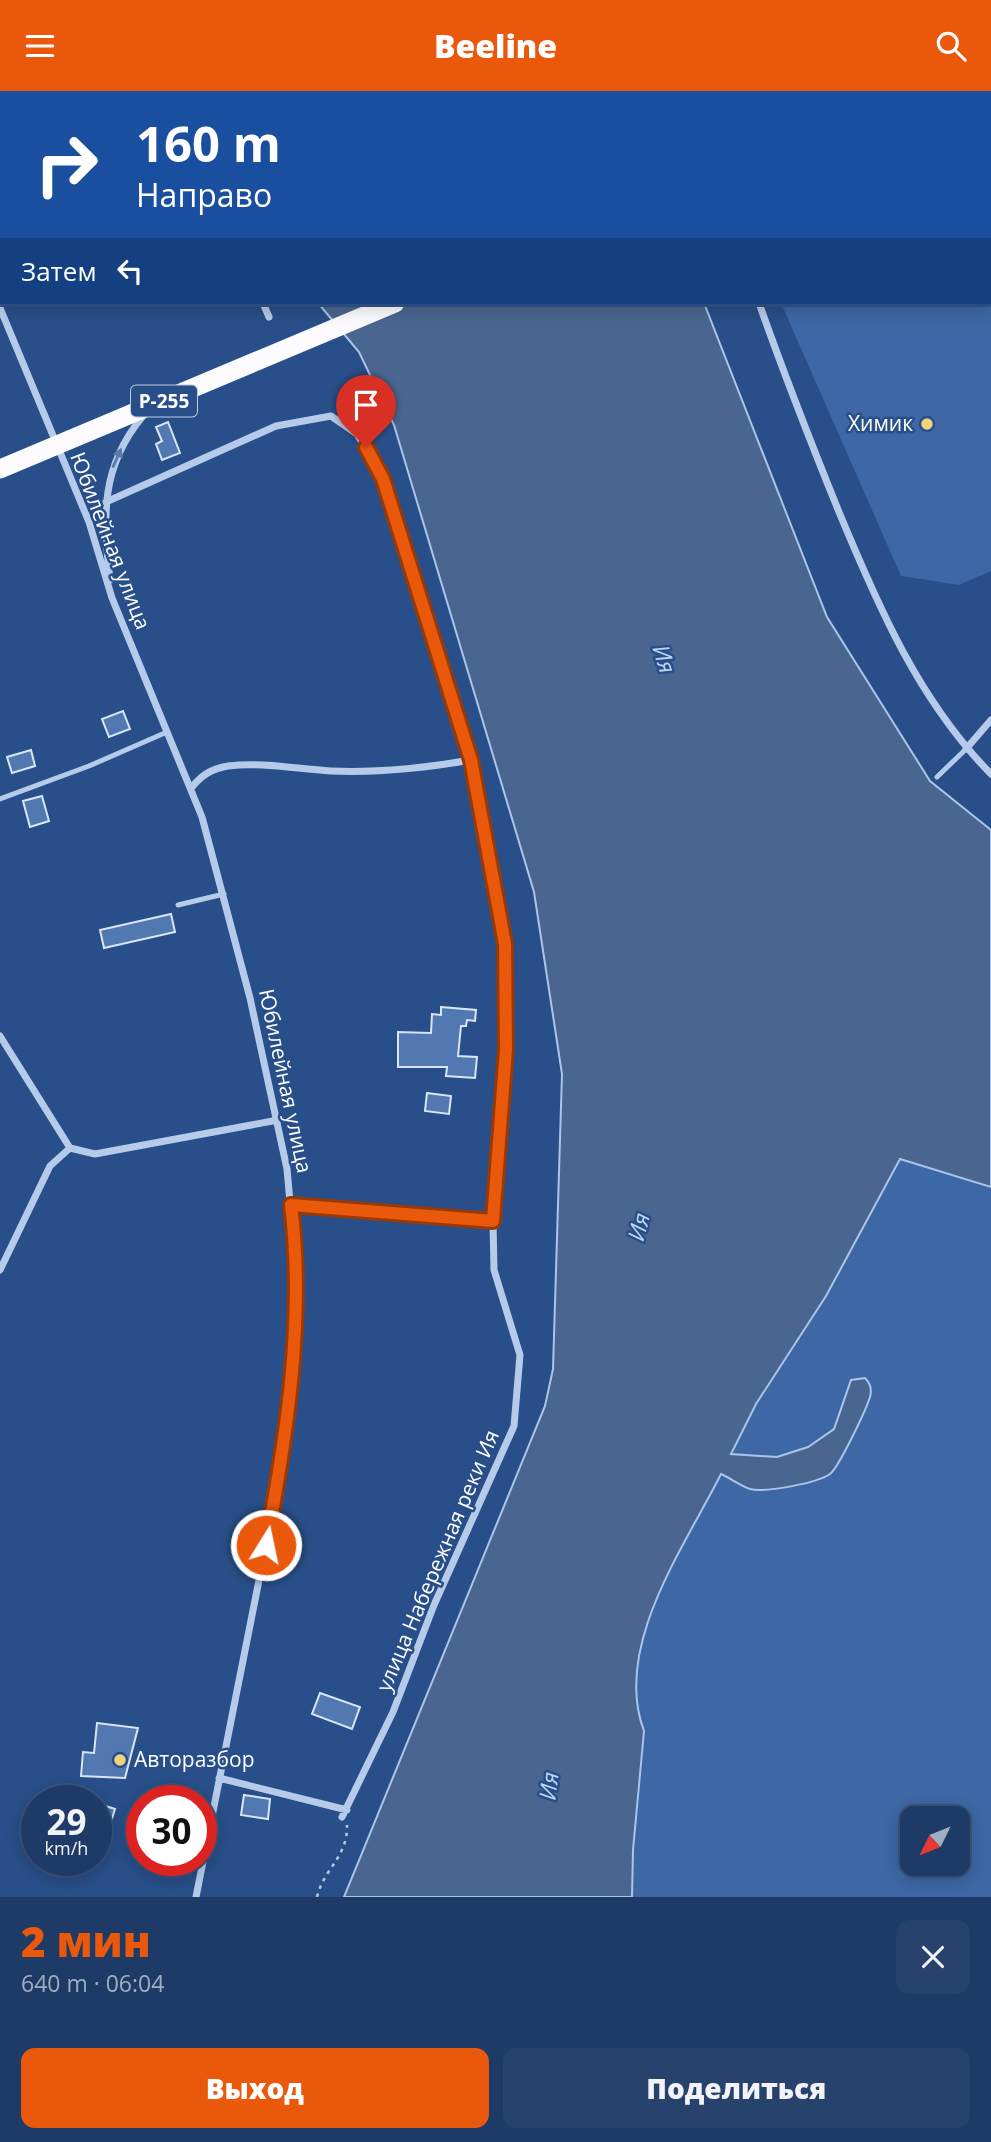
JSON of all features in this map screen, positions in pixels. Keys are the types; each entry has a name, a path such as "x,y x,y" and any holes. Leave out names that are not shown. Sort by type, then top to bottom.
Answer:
{"highway":[{"name":"Р-255","path":"0,469 151,407 272,352 390,305"}],"street":[{"path":"264,305 269,317"},
{"path":"760,305 793,401 881,613 950,730 991,774"},
{"name":"Юбилейная улица","path":"0,309 89,522 112,598 192,787 225,894 278,1120 291,1205 295,1297 288,1410 268,1534 196,1897"},
{"path":"112,598 103,522 106,502 118,455 151,407"},
{"name":"улица Набережная реки Ия","path":"106,502 276,426 331,416 349,426 366,447 383,479 471,760 505,944 506,1049 493,1221 494,1270 520,1355 514,1426 450,1567 393,1712 345,1814"},
{"path":"966,748 991,720"},
{"path":"192,787 203,773 227,767 267,765 332,771 403,770 471,760"},
{"path":"0,1036 70,1148 95,1154 278,1120"},
{"path":"0,1270 50,1166 70,1148"},
{"path":"291,1205 493,1221"},
{"path":"219,1778 345,1814"}],"lane":[{"path":"0,799 89,766 167,732"},
{"path":"937,776 966,748"},
{"path":"178,905 225,894"}],"path":[{"path":"317,1897 321,1882 347,1845 345,1814"}],"shaded area":[{"name":"Химик","path":"782,305 991,305 991,571 959,585 901,576"},
{"path":"900,1158 991,1187 991,1897 632,1897 633,1850 644,1731 637,1699 637,1666 657,1598 722,1473 752,1489 861,1413 871,1396 851,1380 835,1429 808,1447 777,1457 731,1454 756,1404 826,1296"}],"water":[{"name":"Ия","path":"320,305 705,305 827,617 930,781 991,830 991,1187 900,1159 826,1296 756,1404 731,1454 777,1457 808,1447 834,1429 851,1380 865,1378 870,1387 870,1397 839,1461 830,1474 803,1484 778,1488 750,1489 721,1474 672,1565 645,1632 637,1666 637,1699 644,1731 633,1850 632,1897 344,1897 545,1406 553,1369 562,1074 534,892 394,425 359,352"}],"building":[{"path":"168,422 180,453 162,460 156,444 162,441 156,427"},
{"path":"123,711 130,729 109,737 102,719"},
{"path":"31,750 35,766 12,773 7,757"},
{"path":"42,796 49,821 30,827 23,801"},
{"path":"171,914 175,932 104,948 100,930"},
{"path":"441,1007 476,1010 475,1021 467,1020 466,1026 461,1026 458,1056 477,1057 475,1078 446,1076 447,1067 398,1067 398,1032 431,1033 432,1014 441,1015"},
{"path":"427,1093 451,1096 449,1114 425,1111"},
{"path":"320,1693 360,1707 352,1729 312,1714"},
{"path":"97,1723 138,1728 125,1778 81,1776 83,1752 94,1753"},
{"path":"244,1795 270,1799 268,1819 241,1815"}],"place":[{"name":"Химик","path":"927,424"},
{"name":"Авторазбор","path":"120,1760"}],"route":[{"path":"266,1545 284,1442 294,1339 295,1258 291,1205 493,1221 506,1049 505,944 471,760 383,479 366,447"}]}
